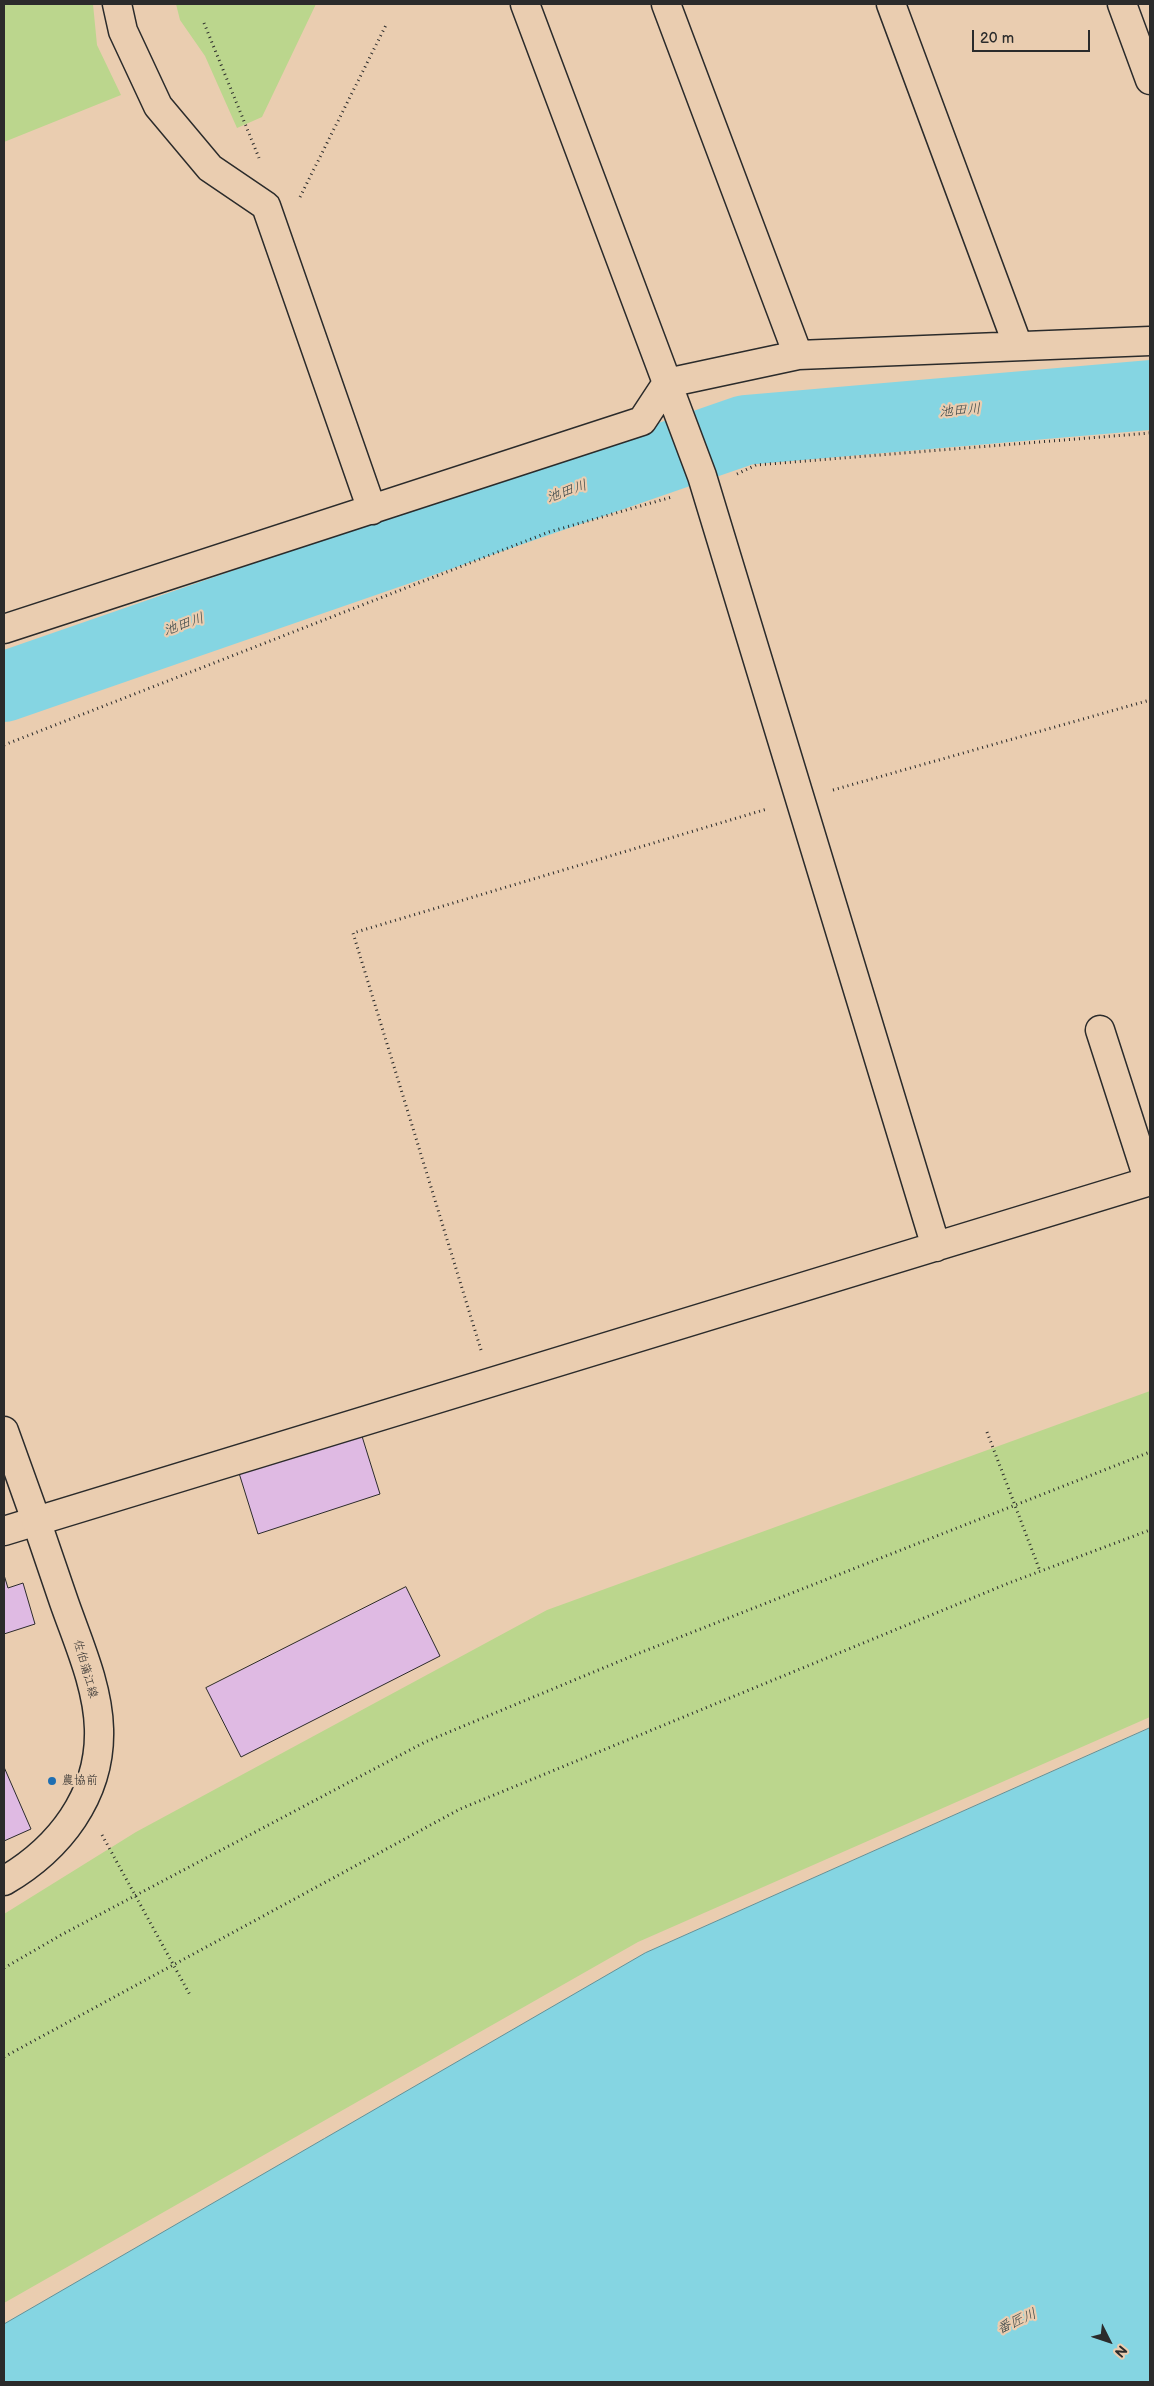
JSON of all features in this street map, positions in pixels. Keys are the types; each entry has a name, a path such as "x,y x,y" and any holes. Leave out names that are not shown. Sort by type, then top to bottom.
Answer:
{"street":[{"path":"117,4 123,31 158,106 210,168 268,213 372,510"},
{"path":"525,4 704,482 936,1246"},
{"path":"666,4 798,355"},
{"path":"891,4 1018,346"},
{"path":"1122,4 1150,80"},
{"path":"4,629 642,421 668,384 798,355 1150,341"},
{"path":"4,1531 1150,1181 1100,1030"},
{"name":"佐伯蒲江線","path":"4,1431 37,1521 87,1670 99,1728 96,1768 88,1793 75,1817 57,1840 4,1881"}],"path":[{"path":"204,23 269,184 268,213 296,205 387,22"},
{"path":"4,744 549,532 756,465 1150,433"},
{"path":"491,1382 353,933 800,800 1150,700"},
{"path":"987,1432 1040,1571"},
{"path":"4,1968 426,1742 637,1654 1150,1452"},
{"path":"4,2057 460,1809 1040,1571 1150,1530"},
{"path":"100,1830 190,1995"}],"green space":[{"path":"4,4 93,4 97,45 121,95 4,142"},
{"path":"176,4 316,4 262,117 237,128 205,56 180,20"},
{"path":"1150,1391 1150,1717 638,1942 4,2303 4,1914 136,1832 547,1610"}],"water":[{"name":"番匠川","path":"1150,1728 1150,2382 4,2382 4,2324 645,1953"}],"building":[{"path":"361,1433 380,1494 258,1534 239,1473"},
{"path":"4,1575 8,1588 23,1583 35,1624 4,1634"},
{"path":"406,1587 440,1656 241,1757 206,1688"},
{"path":"4,1767 31,1829 4,1841"}],"waterway":[{"name":"池田川","path":"4,687 745,430 1150,395"}],"place":[{"name":"農協前","path":"52,1781"}]}
